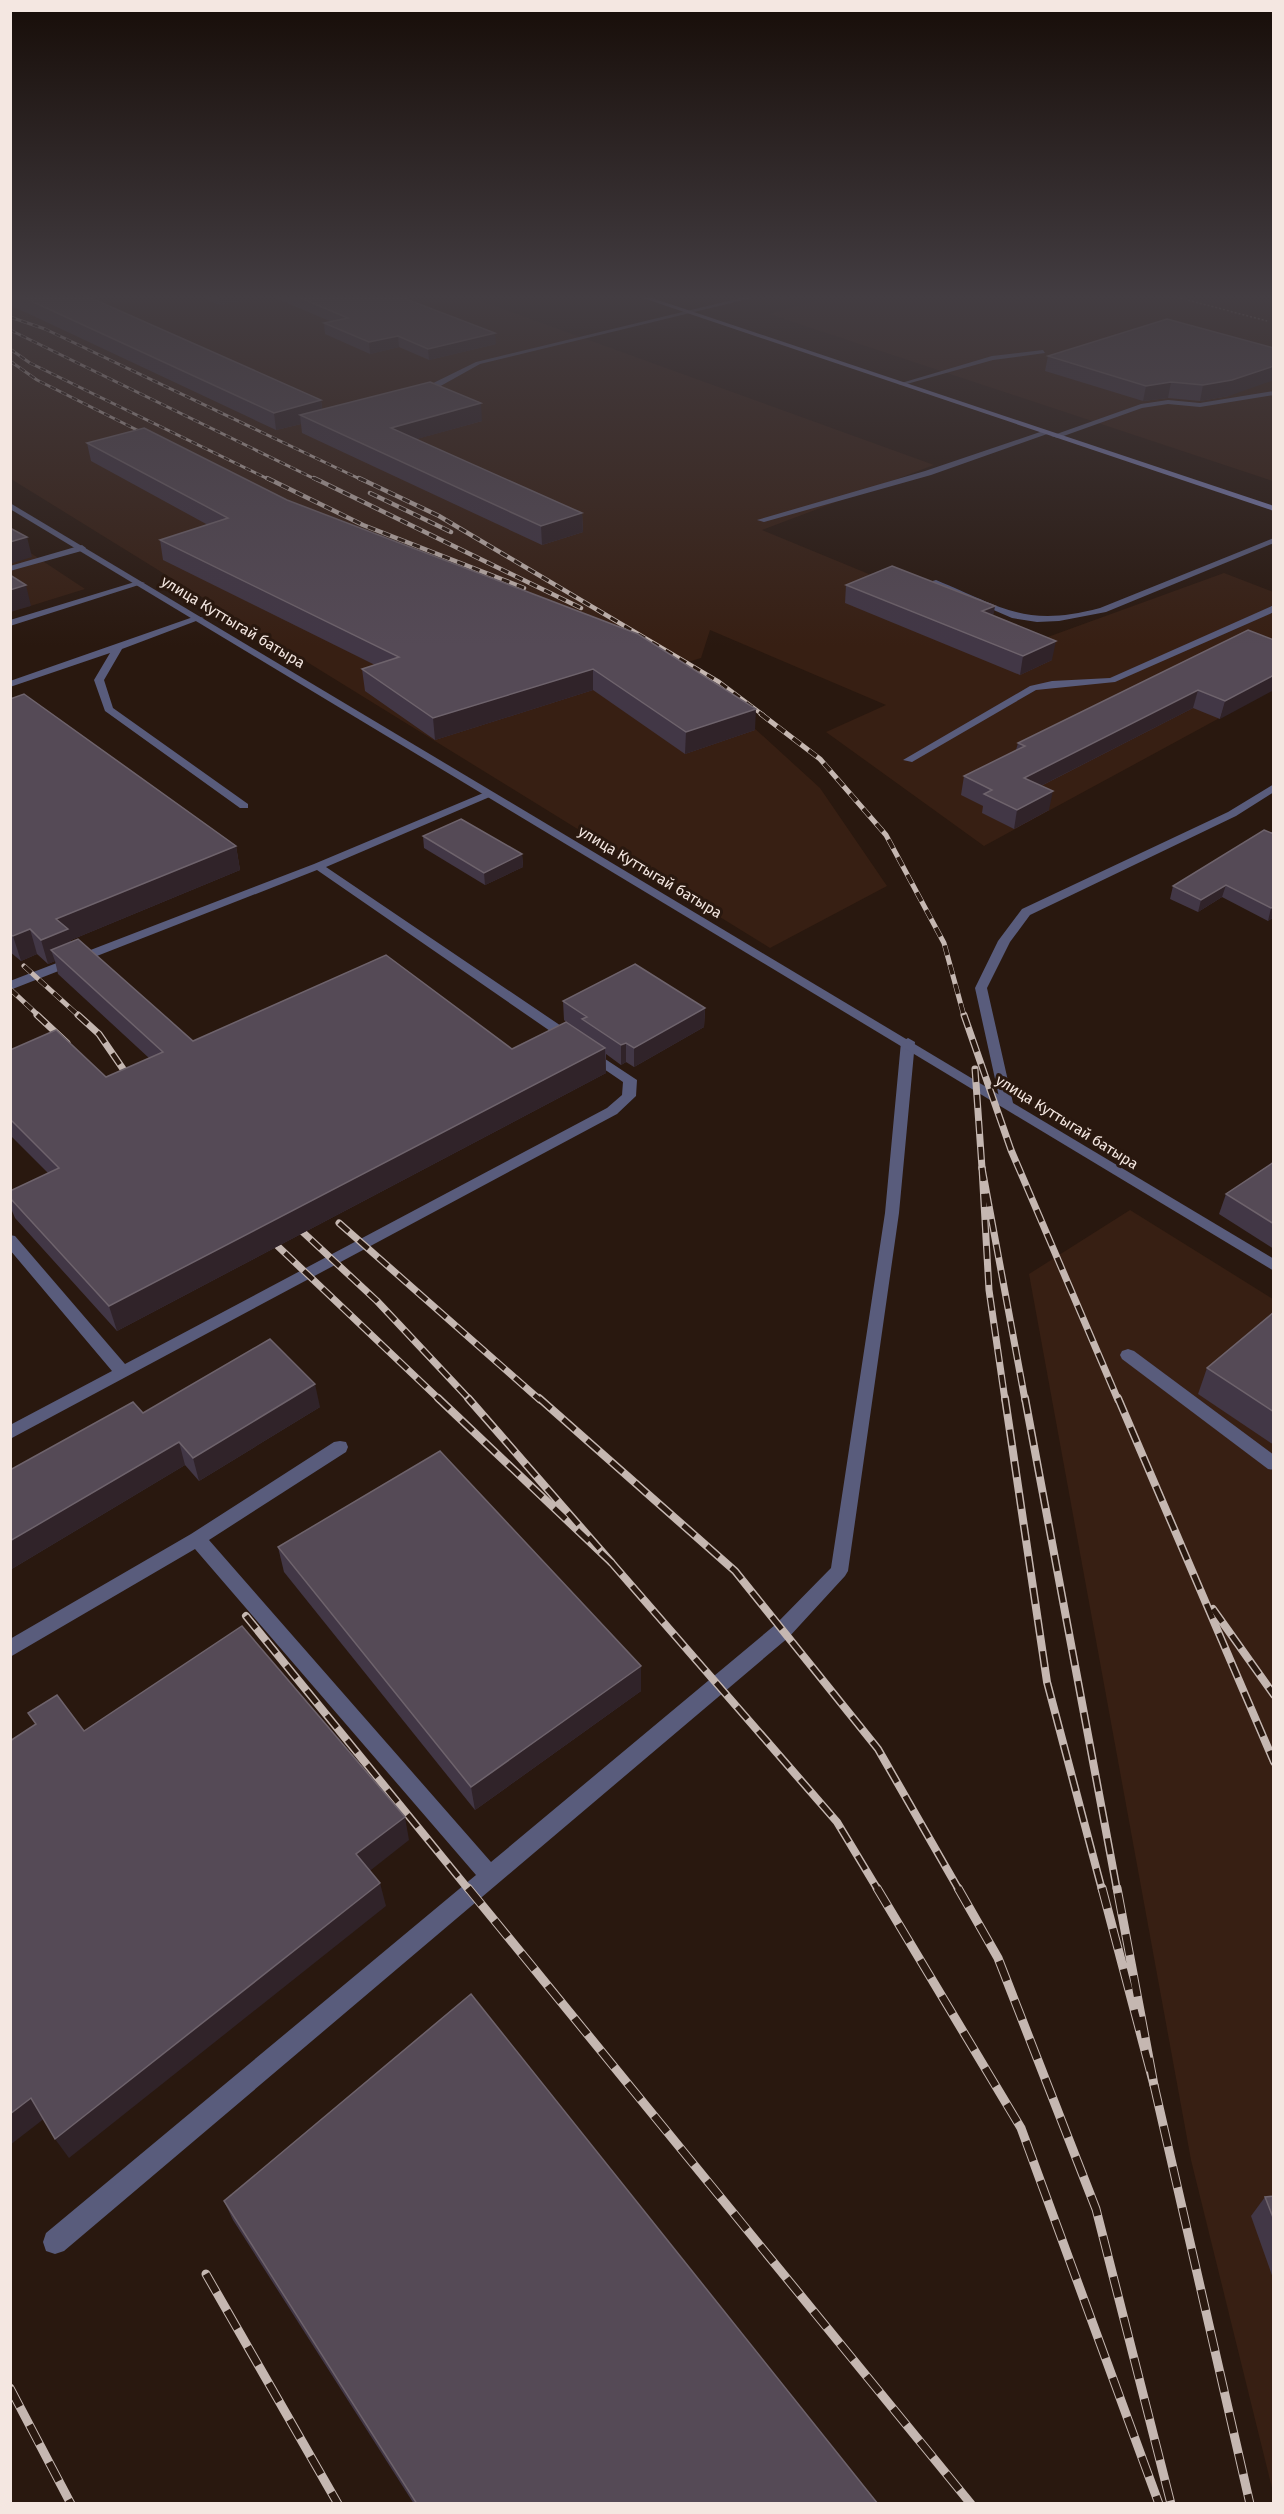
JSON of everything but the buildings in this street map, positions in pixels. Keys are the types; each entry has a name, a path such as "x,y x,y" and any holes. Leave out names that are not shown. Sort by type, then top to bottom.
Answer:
{"main road":[{"path":"982,411 1274,509"}],"street":[{"path":"1055,436 1126,411"},
{"path":"761,520 928,473 1046,433"},
{"name":"улица Куттыгай батыра","path":"10,505 488,794 908,1042 1274,1266"},
{"path":"933,582 1014,616 1041,619 1075,617 1103,610 1274,540"},
{"path":"10,569 82,548"},
{"path":"10,623 141,583"},
{"path":"909,760 1033,688 1045,684 1099,683 1112,680 1274,608"},
{"path":"10,684 199,618"},
{"path":"118,647 99,680 109,708 244,806"},
{"path":"1006,1102 981,988 1004,941 1026,912 1233,814 1274,787"},
{"path":"10,986 318,866 488,794"},
{"path":"10,1433 612,1111 629,1096 630,1080 318,866"},
{"path":"55,2242 782,1631 839,1571 892,1213 908,1042"},
{"path":"10,1240 122,1372"},
{"path":"1128,1355 1274,1464"},
{"path":"10,1649 197,1539 340,1447"},
{"path":"197,1539 490,1876"}],"shaded area":[{"path":"11,411 786,411 934,465 762,530 1034,642 1224,573 1273,592 1273,689 984,846 826,732 886,705 710,630 701,658 675,666 729,705 820,788 887,886 770,948 11,479"},
{"path":"1063,411 1273,411 1273,481"},
{"path":"11,540 85,589 11,612"},
{"path":"1130,1210 1273,1299 1273,2492 1191,2160 1029,1274"}],"railway":[{"path":"100,411 153,438"},
{"path":"129,411 270,480"},
{"path":"176,411 317,480"},
{"path":"218,411 362,480"},
{"path":"267,478 363,525 524,588"},
{"path":"314,478 581,608"},
{"path":"359,478 439,516 719,682 763,715"},
{"path":"370,493 451,532"},
{"path":"761,714 820,759 886,835 944,943 964,1016"},
{"path":"24,966 79,1016"},
{"path":"10,989 39,1016"},
{"path":"37,1015 67,1043"},
{"path":"78,1015 99,1034 132,1082"},
{"path":"964,1015 1011,1150 1118,1400"},
{"path":"975,1069 982,1168"},
{"path":"982,1168 1025,1400"},
{"path":"982,1168 989,1290 1005,1400"},
{"path":"292,1222 377,1301 470,1400"},
{"path":"339,1223 540,1400"},
{"path":"266,1235 440,1400"},
{"path":"438,1398 611,1562"},
{"path":"468,1398 611,1562"},
{"path":"539,1398 735,1571 878,1749 959,1890"},
{"path":"1005,1398 1047,1682 1102,1890"},
{"path":"1025,1398 1117,1890"},
{"path":"1118,1398 1274,1762"},
{"path":"611,1562 837,1822 878,1890"},
{"path":"1213,1609 1274,1695"},
{"path":"246,1616 469,1890"},
{"path":"468,1888 971,2504"},
{"path":"877,1888 1021,2128 1159,2504"},
{"path":"958,1888 998,1958 1096,2209 1171,2504"},
{"path":"1102,1888 1154,2085"},
{"path":"1117,1888 1154,2085"},
{"path":"1154,2085 1250,2504"},
{"path":"206,2274 338,2504"},
{"path":"10,2388 71,2504"}]}
